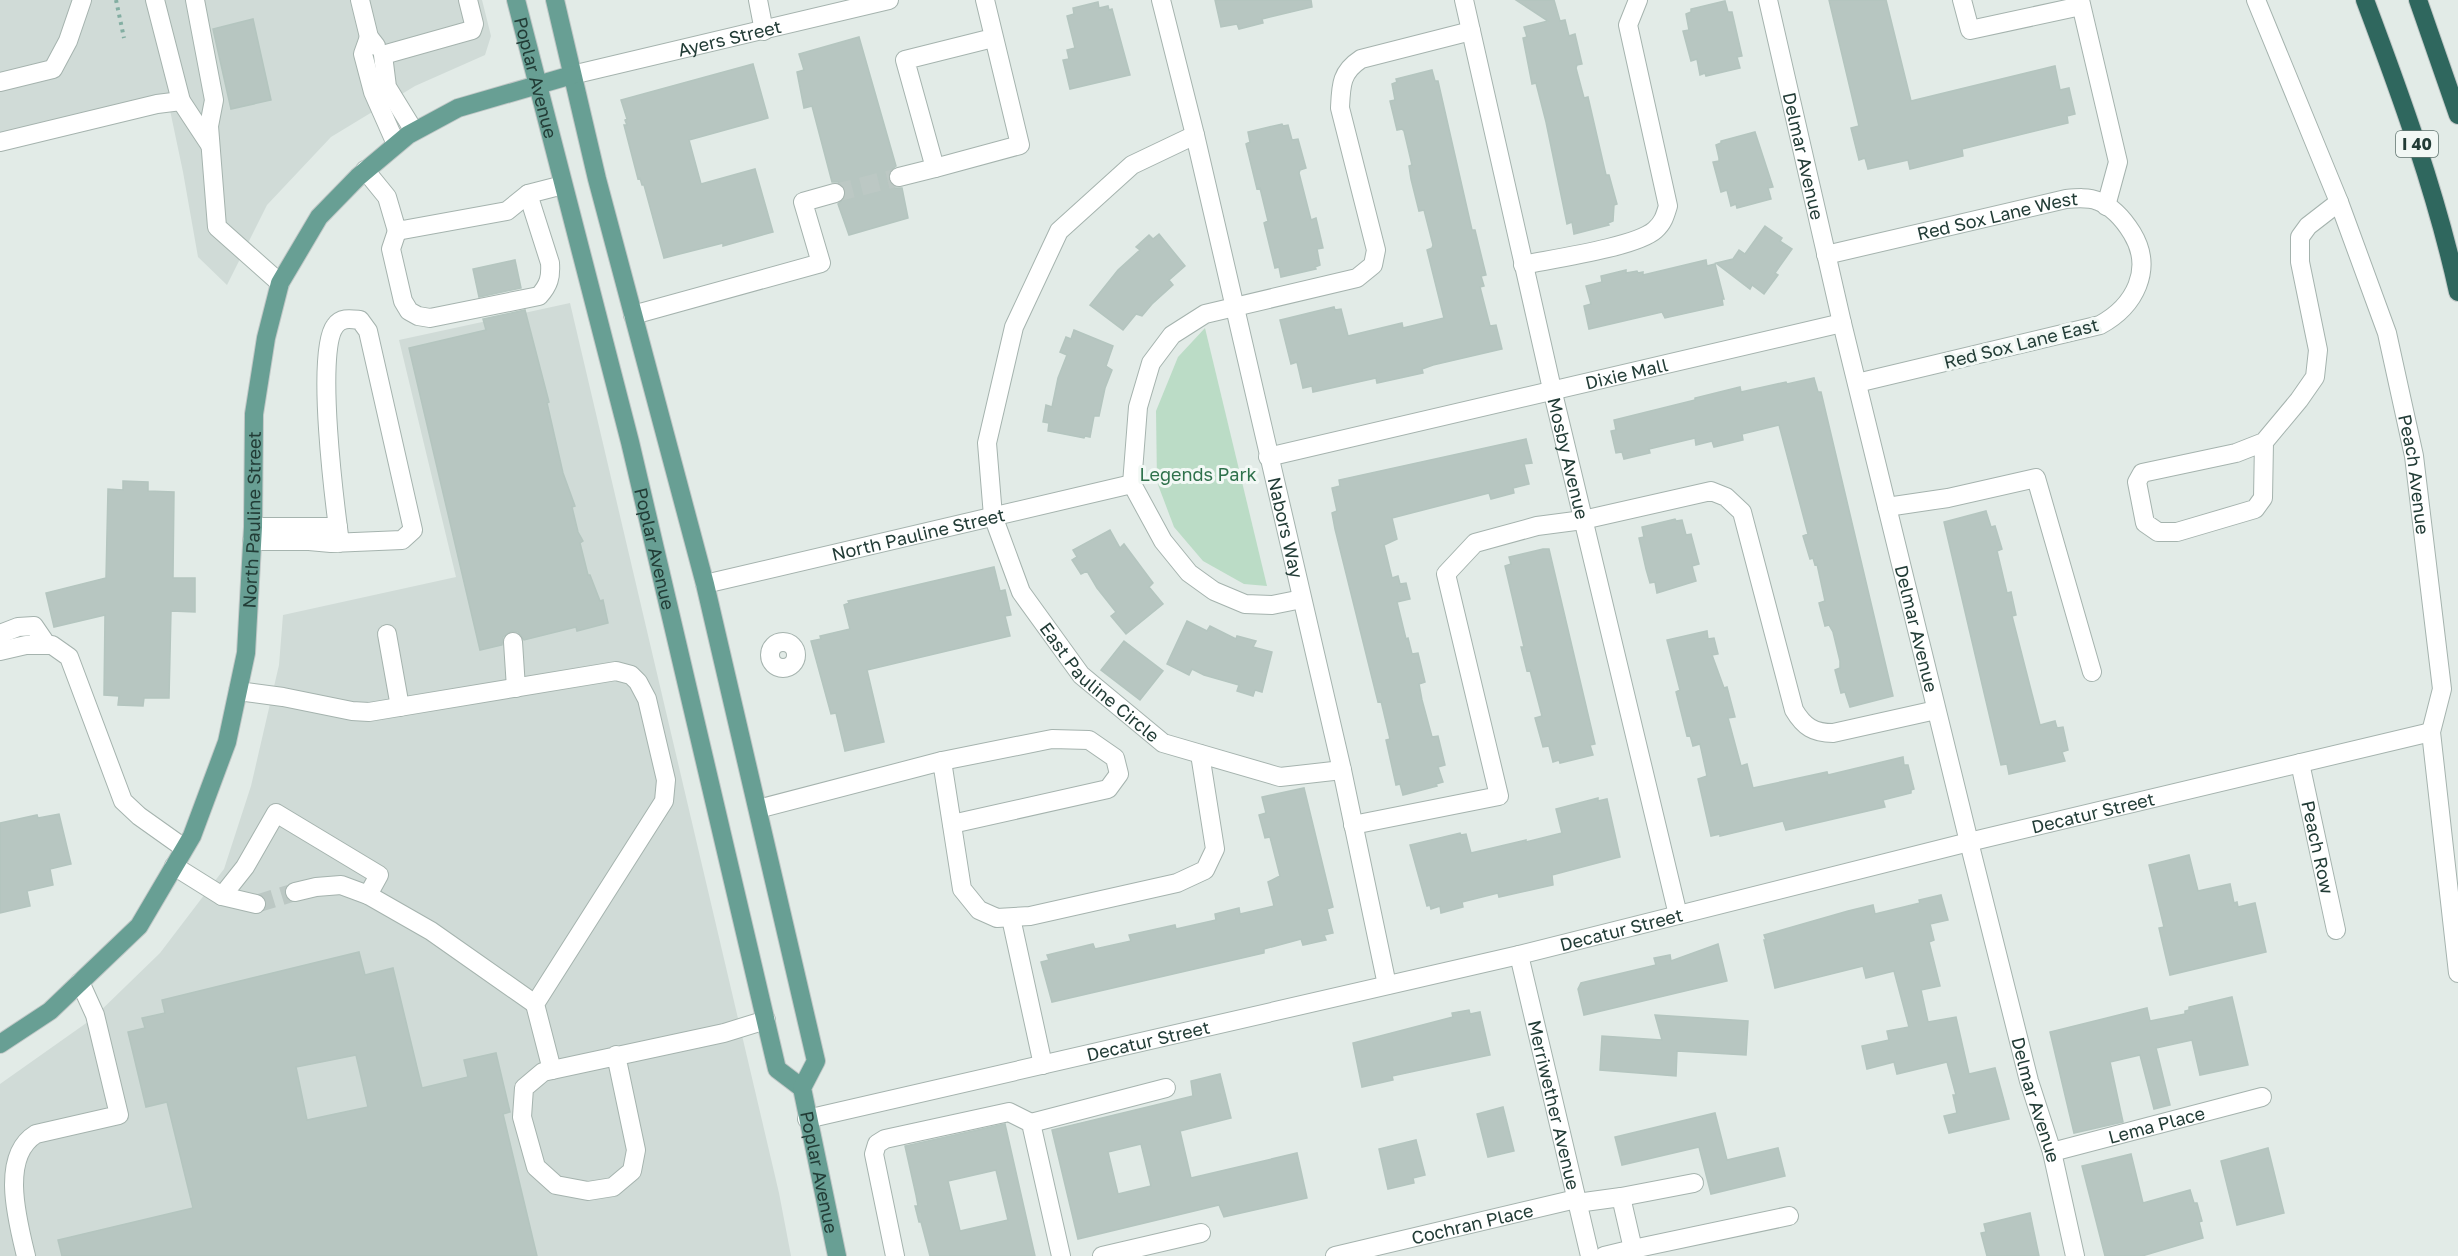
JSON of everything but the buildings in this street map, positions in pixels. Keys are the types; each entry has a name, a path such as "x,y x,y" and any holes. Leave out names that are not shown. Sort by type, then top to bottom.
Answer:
{"highway":[{"name":"I 40","path":"2365,0 2436,205 2458,292"},
{"name":"I 40","path":"2418,0 2458,115"}],"main road":[{"name":"Poplar Avenue","path":"516,0 630,442 777,1069 802,1088"},
{"name":"Poplar Avenue","path":"555,0 633,315 705,584 816,1061 802,1088 837,1256"},
{"name":"North Pauline Street","path":"0,1044 50,1011 139,926 192,836 227,742 246,653 252,534 254,414 266,338 280,283 319,217 365,170 414,131 458,108 572,75"}],"street":[{"path":"0,82 53,69 68,41 82,0"},
{"path":"155,0 181,101 211,146"},
{"path":"195,0 214,100 209,126 217,226 280,283"},
{"path":"360,0 369,37 383,55 387,87 414,131"},
{"path":"383,55 472,30 474,24 468,0"},
{"path":"758,0 764,30"},
{"name":"Ayers Street","path":"572,75 889,0"},
{"path":"899,177 1020,145 985,0"},
{"name":"Nabors Way","path":"1161,0 1195,135 1342,770 1387,985"},
{"name":"Mosby Avenue","path":"1464,0 1552,389 1678,915"},
{"path":"1524,265 1622,244 1653,232 1664,221 1668,206 1628,25 1638,0"},
{"name":"Delmar Avenue","path":"1768,0 1842,323 1936,710 2030,1081 2052,1152 2075,1256"},
{"path":"1962,0 1970,30 2080,3 2118,162 2106,206"},
{"name":"Peach Avenue","path":"2256,0 2339,202 2387,333 2414,456 2442,689 2431,732 2458,973"},
{"path":"1302,599 1272,605 1245,604 1214,591 1190,573 1163,541 1132,484 1138,406 1151,363 1172,335 1205,314 1357,278 1373,264 1376,250 1340,108 1341,86 1349,67 1361,58 1471,31"},
{"path":"369,37 363,54 373,92 396,144"},
{"path":"935,168 906,60 993,38"},
{"path":"0,142 157,104 181,101"},
{"name":"East Pauline Circle","path":"1195,135 1132,165 1059,231 1014,327 987,442 993,516 1021,592 1081,675 1163,743 1280,777 1342,770"},
{"path":"365,170 387,197 397,231 391,249 403,301 409,310 418,316 430,318 539,296 548,286 551,274 550,263 528,194"},
{"path":"397,231 507,211 528,194 563,185"},
{"path":"633,315 821,263 803,202 835,193"},
{"name":"Red Sox Lane West","path":"1826,255 2066,199 2098,201 2115,211 2128,226 2141,255"},
{"path":"2264,442 2263,498 2255,509 2177,532 2158,532 2145,523 2137,482 2142,473 2235,453 2264,442 2315,377 2318,350 2300,262 2300,237 2308,226 2339,202"},
{"name":"Red Sox Lane East","path":"1857,383 2100,325 2115,317 2127,305 2139,284 2141,255"},
{"path":"252,534 339,535 402,540 413,530 368,331 360,320 346,318 335,325 328,342 327,416 339,535"},
{"name":"Dixie Mall","path":"1268,457 1842,323"},
{"path":"1887,507 1948,498 2036,478 2092,672"},
{"name":"North Pauline Street","path":"705,584 1132,484"},
{"path":"1353,825 1499,796 1446,574 1475,543 1536,526 1584,520 1711,490 1726,497 1742,512 1794,710 1801,723 1817,733 1833,733 1936,710"},
{"path":"0,634 18,627 34,626 47,645"},
{"path":"387,634 400,707"},
{"path":"513,642 516,688"},
{"path":"0,651 26,645 52,645 69,657 123,801 139,816 184,848"},
{"path":"238,691 369,712 616,671 631,675 638,682 647,699 666,780 664,801 535,1004"},
{"name":"Decatur Street","path":"807,1119 1519,955 1969,842 2431,732"},
{"path":"758,809 942,760 1052,738 1089,740 1115,758 1119,774 1108,789 952,824"},
{"path":"942,760 962,889 979,910 997,918 1011,918 1030,916 1177,883 1205,870 1215,849 1200,754"},
{"name":"Peach Row","path":"2300,763 2336,930"},
{"path":"222,896 245,867 276,813 379,875 368,895"},
{"path":"174,866 222,896 256,904"},
{"path":"295,892 341,885 368,895 431,931 535,1004 552,1070"},
{"path":"1011,918 1043,1065"},
{"name":"Merriwether Avenue","path":"1519,955 1590,1256"},
{"path":"26,1256 11,1191 10,1168 20,1146 24,1140 36,1134 119,1115 95,1015 81,982"},
{"path":"616,1055 636,1150 632,1171 613,1187 588,1191 556,1185 536,1167 522,1117 524,1088 543,1072 616,1055 724,1033 766,1020"},
{"path":"894,1256 874,1154 877,1144 885,1139 1009,1112 1031,1123 1166,1088"},
{"name":"Lema Place","path":"2052,1152 2262,1098"},
{"path":"1031,1123 1060,1256"},
{"name":"Cochran Place","path":"1335,1256 1361,1253 1576,1201 1621,1197 1694,1183"},
{"path":"1621,1197 1633,1250"},
{"path":"1604,1256 1789,1216"},
{"path":"1102,1256 1201,1233"}],"path":[{"path":"116,0 124,38"}],"shaded area":[{"path":"0,0 482,0 491,36 485,55 415,86 331,137 267,205 227,285 198,257 167,96 0,133"},
{"path":"570,303 779,1193 791,1256 0,1256 0,1084 92,1019 160,953 224,869 251,786 279,665 283,615 456,577 399,340"}],"green space":[{"name":"Legends Park","path":"1205,328 1267,586 1244,584 1203,561 1174,527 1157,482 1156,411 1178,357"}],"tunnel":[{"path":"835,193 899,177"},
{"path":"256,904 295,892"}]}
